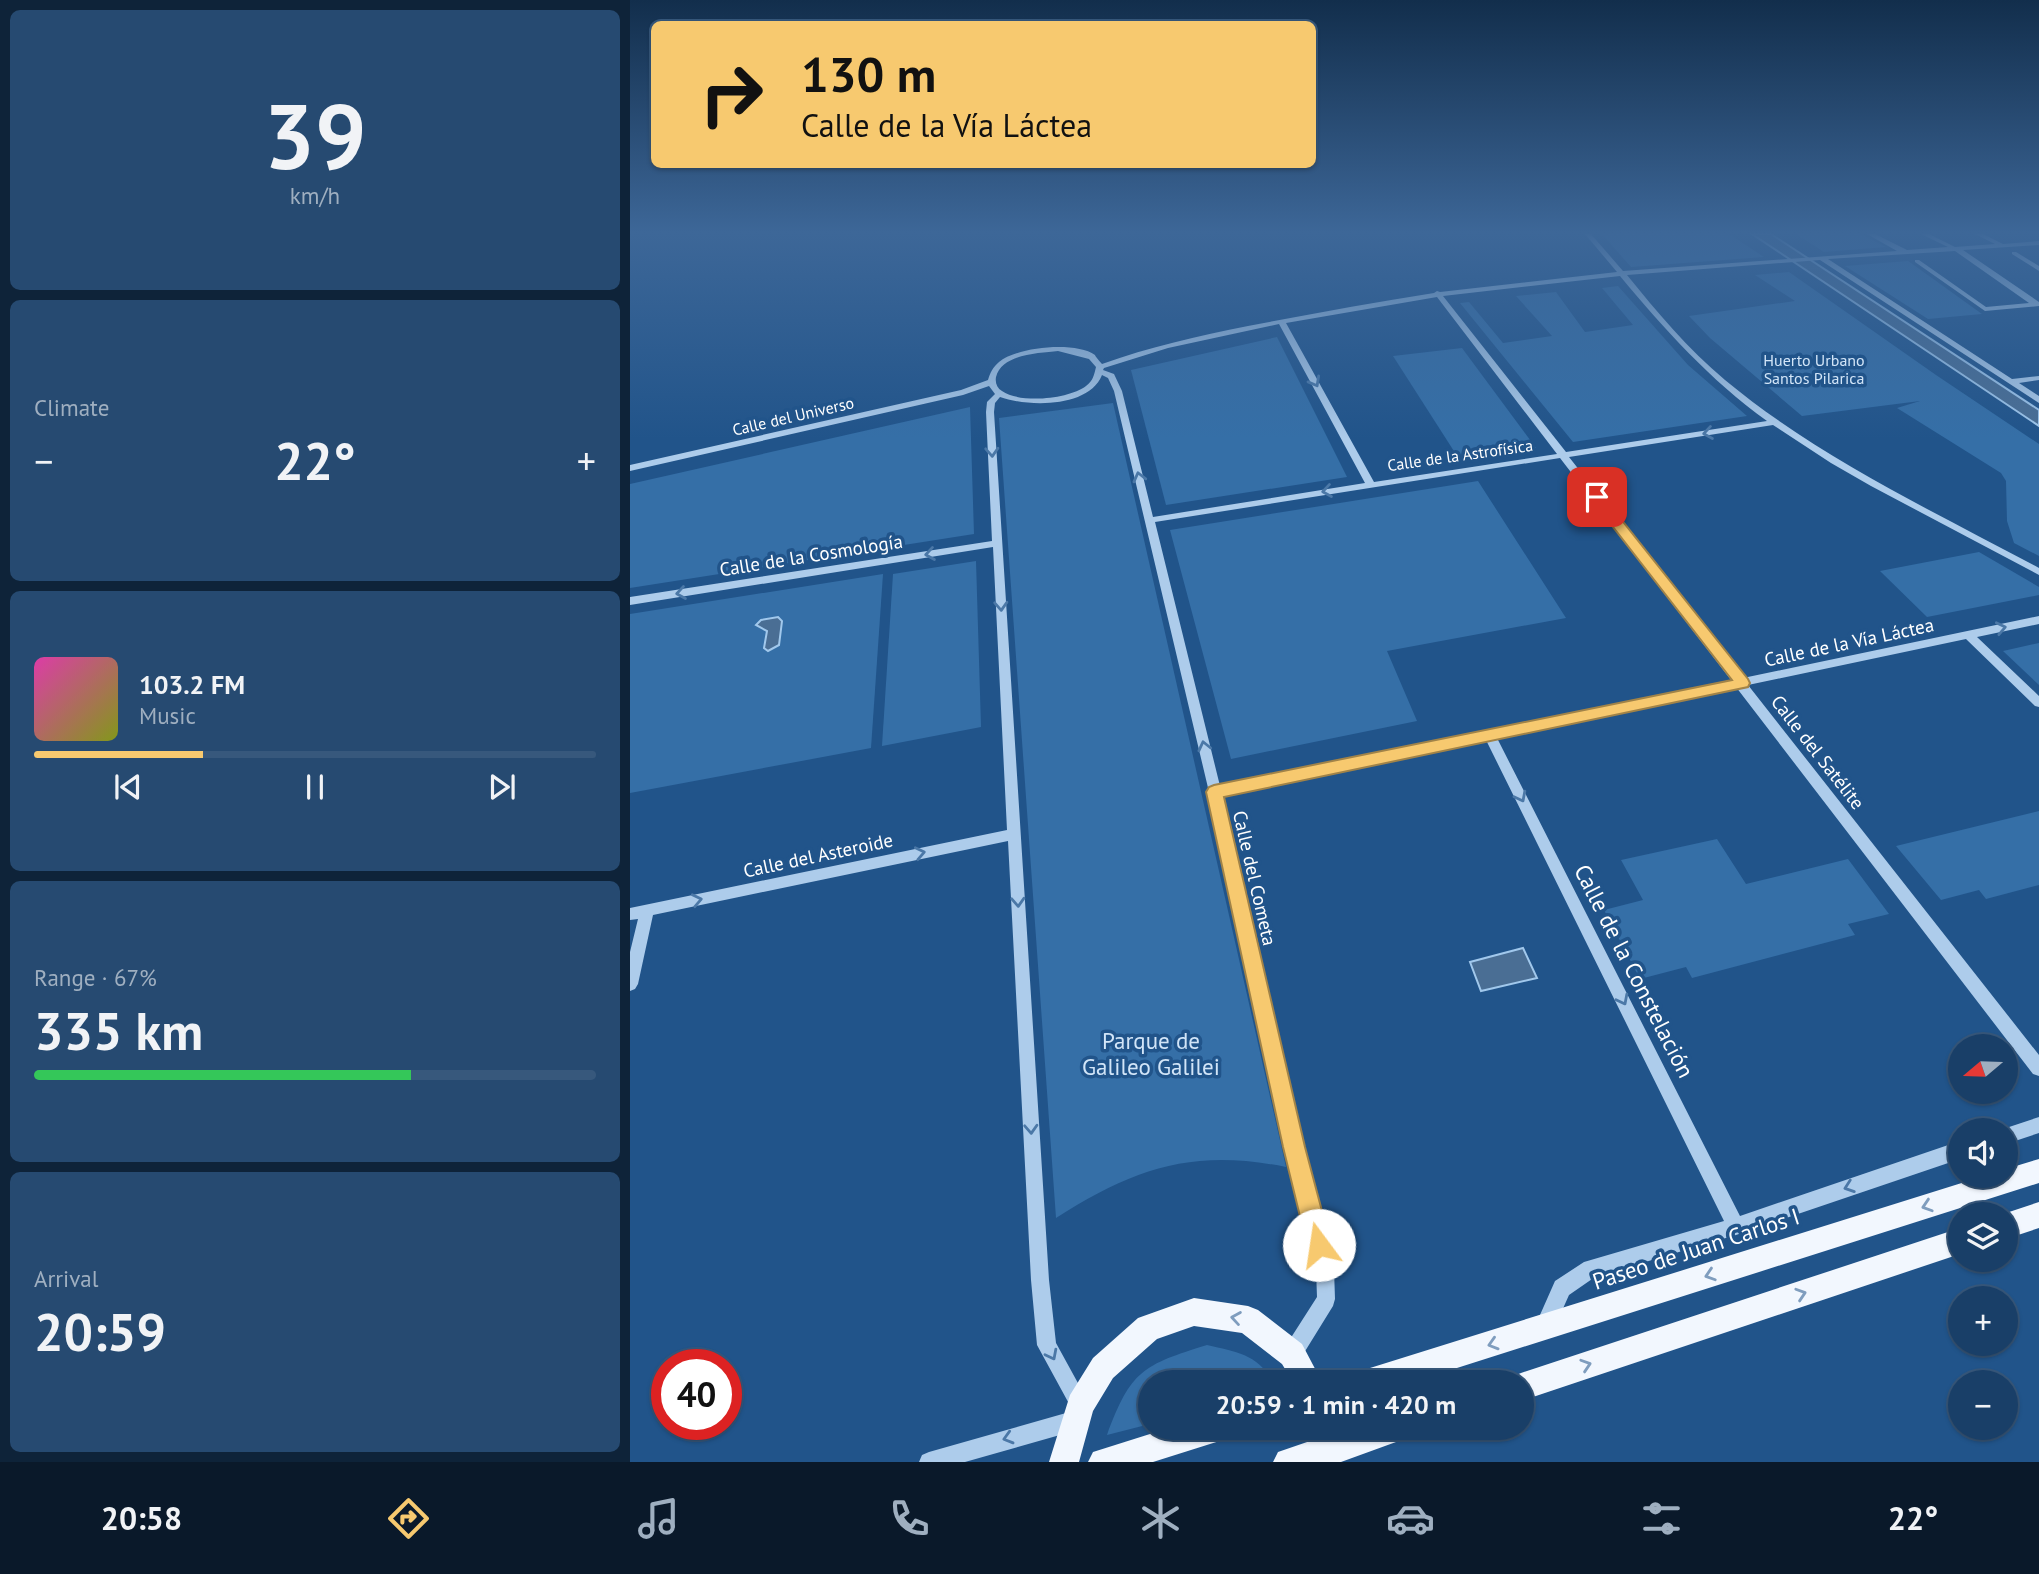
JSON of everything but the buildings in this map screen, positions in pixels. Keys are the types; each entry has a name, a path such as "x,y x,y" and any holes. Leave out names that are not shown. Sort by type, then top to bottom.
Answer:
{"main road":[{"name":"Paseo de Juan Carlos I","path":"1409,1370 2039,1171"},
{"path":"2018,1222 2039,1215"},
{"path":"1534,1383 1948,1245"},
{"path":"1064,1462 1077,1413 1103,1368 1148,1328 1194,1312 1248,1320 1292,1354 1301,1370"},
{"path":"1103,1462 1178,1440"},
{"path":"1288,1462 1352,1440"}],"street":[{"path":"929,1462 1077,1413 1047,1345 1040,1280 990,407 998,367 1031,352 1058,349 1092,357 1130,355 1388,302"},
{"name":"Calle del Satélite","path":"1444,302 2039,1068"},
{"path":"1648,302 1720,380 1775,422 1854,472 2039,572"},
{"path":"1887,302 2039,400"},
{"path":"1975,302 1985,309 2037,304"},
{"path":"1282,322 1370,484"},
{"path":"995,389 1027,402 1056,400 1091,386 1100,370 1130,355"},
{"name":"Calle del Cometa","path":"1092,357 1100,370 1111,376 1116,383 1214,792 1294,1147 1325,1269 1326,1299 1292,1354"},
{"path":"2011,382 2039,378"},
{"name":"Calle del Universo","path":"630,468 963,393 995,389"},
{"name":"Calle de la Astrofísica","path":"1150,520 1775,422"},
{"name":"Calle de la Cosmología","path":"630,601 998,543"},
{"name":"Calle de la Vía Láctea","path":"1214,792 2039,620"},
{"path":"1968,635 2039,703"},
{"name":"Calle de la Constelación","path":"1490,736 1736,1226"},
{"name":"Calle del Asteroide","path":"630,914 1013,834"},
{"path":"630,984 648,910"},
{"path":"2018,1132 2039,1125"},
{"path":"1545,1328 1562,1288 1591,1269 1736,1226 1948,1154"}],"green space":[{"path":"1469,302 1503,343 1552,336 1522,302 1563,302 1585,332 1633,325 1614,302 1632,302 1688,365 1747,416 1573,442 1460,303"},
{"name":"Huerto Urbano Santos Pilarica","path":"1786,302 1832,302 2039,444 2039,556 2014,543 2007,521 2006,481 2001,473 1897,408 1920,401 1802,416 1710,338 1689,316"},
{"path":"1902,302 1966,302 1982,314 1928,319"},
{"path":"1277,337 1347,477 1166,505 1131,370"},
{"path":"1462,348 1536,448 1459,459 1393,356"},
{"name":"Parque de Galileo Galilei","path":"1113,403 1286,1167 1222,1160 1165,1167 1112,1186 1056,1218 999,418"},
{"path":"970,407 974,534 630,588 630,484"},
{"path":"1478,481 1566,618 1387,651 1417,721 1231,759 1170,530"},
{"path":"1979,552 2039,587 2039,595 1927,617 1880,571"},
{"path":"976,561 981,727 882,746 893,574"},
{"path":"883,574 871,748 630,793 630,614"},
{"path":"2039,643 2039,685 2003,651"},
{"path":"2039,811 2039,885 1986,899 1979,890 1941,900 1896,846"},
{"path":"1717,839 1746,884 1848,859 1889,914 1848,924 1855,935 1692,978 1686,967 1640,979 1604,910 1643,900 1621,860"},
{"path":"1207,1345 1237,1352 1253,1360 1264,1370 1146,1370 1168,1358"},
{"path":"1138,1377 1138,1427 1107,1435 1124,1396"}],"shaded area":[{"path":"1854,302 1875,302 2039,410 2039,426"},
{"path":"778,617 782,621 779,645 768,651 764,648 767,631 756,625 761,620"},
{"path":"1523,948 1537,978 1481,991 1470,962"}],"route":[{"path":"1319,1245 1294,1147 1214,792 1742,683 1597,497"}]}
